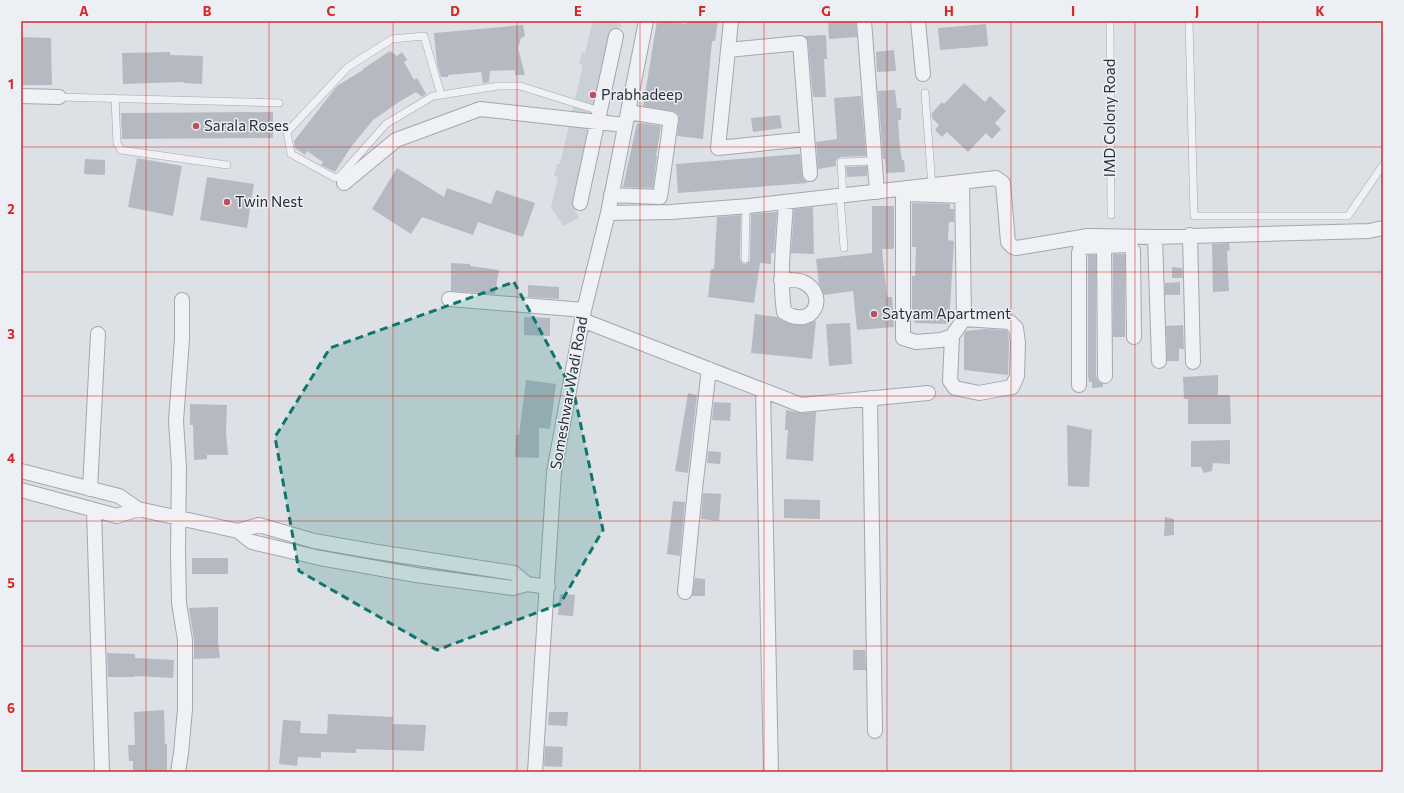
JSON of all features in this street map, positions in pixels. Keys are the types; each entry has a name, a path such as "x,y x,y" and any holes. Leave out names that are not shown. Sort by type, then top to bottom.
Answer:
{"street":[{"name":"Someshwar Wadi Road","path":"535,772 548,587 554,472 583,315 608,213 646,21"},
{"path":"731,21 718,148 807,139"},
{"path":"864,21 877,192"},
{"path":"918,21 923,74"},
{"path":"580,203 616,36"},
{"path":"728,50 800,43 810,174"},
{"path":"21,96 58,97"},
{"path":"344,182 396,140 480,109 627,118 671,119 660,197 611,195"},
{"path":"608,213 671,212 746,206 996,178 1003,183 1008,242 1013,247 1016,248 1088,236 1131,247 1134,251 1134,337"},
{"path":"962,182 964,319 952,336 950,381 956,388 979,393 1012,387 1017,376 1018,343 1016,328 1010,322 964,319"},
{"path":"952,336 941,340 916,342 903,338 903,198 909,194 962,196"},
{"path":"781,280 786,202"},
{"path":"1079,385 1079,253 1080,249 1083,247 1104,241 1155,236 1369,231 1383,228"},
{"path":"1190,235 1193,362"},
{"path":"1155,236 1159,361"},
{"path":"1104,241 1105,376"},
{"path":"449,299 583,315 709,369 801,405 928,393"},
{"path":"178,772 185,709 185,640 179,603 179,466 176,421 182,339 182,300"},
{"path":"90,489 98,334"},
{"path":"685,592 709,369"},
{"path":"763,390 771,772"},
{"path":"870,398 875,731"},
{"path":"21,471 119,496 138,509 238,531 252,542 320,558 416,575 505,587 513,588 527,584 548,587"},
{"path":"21,490 117,516 138,509"},
{"path":"94,510 102,772"}],"lane":[{"name":"IMD Colony Road","path":"1110,21 1111,215"},
{"path":"1189,21 1194,216 1348,216 1383,165"},
{"path":"441,95 424,36 392,39 348,66 287,132 291,154 335,178 340,176 386,124 433,96 441,95 498,86 520,86 599,116"},
{"path":"925,94 932,186"},
{"path":"58,97 279,103"},
{"path":"115,98 116,143 121,150 227,165"},
{"path":"844,248 841,162 874,161"},
{"path":"745,259 746,206"}],"highlighted area":[{"path":"514,282 574,393 603,530 560,604 437,650 299,571 275,437 330,348"}],"shaded area":[{"path":"595,21 618,21 622,26 609,35 572,204 579,218 563,226 551,207 558,177 554,176 557,164 560,164 583,65 579,64 582,52 585,53 592,24"}],"building":[{"path":"657,21 670,21 686,24 686,21 718,21 715,41 712,41 703,139 677,136 679,116 676,112 643,106"},
{"path":"856,21 857,37 829,39 828,22"},
{"path":"986,24 988,46 940,50 938,28"},
{"path":"523,25 525,36 521,38 518,48 525,75 515,75 515,70 490,71 489,82 483,83 481,72 441,77 437,64 434,33"},
{"path":"826,35 827,59 824,59 826,97 813,97 808,42 804,36"},
{"path":"21,37 51,38 52,85 21,85"},
{"path":"894,50 896,71 877,72 876,52"},
{"path":"390,51 397,56 402,52 407,60 404,62 414,80 417,78 426,94 422,97 416,92 373,120 351,147 335,172 321,165 323,162 307,151 305,155 295,148 294,141 337,86"},
{"path":"170,52 170,55 203,56 202,84 184,82 123,84 122,53"},
{"path":"964,83 985,102 990,96 1006,111 995,123 1001,129 992,139 986,133 968,152 947,132 942,137 935,130 939,125 932,118 932,113 942,102 944,104"},
{"path":"895,90 897,108 901,108 901,120 898,120 900,148 902,160 904,160 905,172 886,173 885,159 883,159 878,91"},
{"path":"861,96 866,156 840,157 836,160 836,166 818,169 816,142 837,139 834,98"},
{"name":"Sarala Roses","path":"273,112 273,138 122,139 121,113"},
{"path":"780,115 782,128 753,132 751,118"},
{"path":"637,123 661,126 653,188 623,187"},
{"path":"800,154 803,179 808,183 678,193 676,164"},
{"path":"137,158 182,166 173,216 128,207"},
{"path":"85,159 105,160 105,175 84,174"},
{"path":"867,166 867,176 847,177 846,167"},
{"path":"397,168 444,197 447,188 491,204 496,190 535,203 523,237 478,222 473,235 422,217 411,234 372,209"},
{"name":"Twin Nest","path":"207,177 254,184 247,228 200,220"},
{"path":"912,203 950,204 950,209 954,209 954,222 949,222 948,240 954,241 949,324 915,323 912,316 912,276 915,276 916,247 912,247"},
{"path":"872,206 894,206 894,246 893,249 882,249 887,297 892,297 894,327 857,330 853,291 824,295 819,284 816,259 872,253"},
{"path":"813,207 814,254 791,253 794,209"},
{"path":"777,212 774,253 771,253 771,264 760,263 754,303 708,297 711,269 714,269 717,217 741,215 740,259 742,263 745,264 749,262 750,259 751,214"},
{"path":"1229,243 1230,250 1227,251 1229,291 1213,292 1212,244"},
{"path":"1113,254 1125,254 1125,337 1113,337"},
{"path":"1088,255 1096,255 1096,376 1098,381 1103,384 1103,387 1092,388 1092,382 1089,382 1088,375"},
{"path":"451,263 470,264 470,266 499,270 495,294 451,291"},
{"path":"1172,267 1182,268 1183,278 1172,278"},
{"path":"1180,282 1180,295 1165,295 1165,283"},
{"path":"528,285 559,287 559,299 528,297"},
{"path":"755,314 777,317 794,325 803,325 816,321 812,359 751,353"},
{"path":"524,317 550,318 550,336 524,335"},
{"path":"850,323 852,364 829,366 826,324"},
{"path":"1183,325 1184,349 1179,349 1179,361 1167,361 1166,326"},
{"path":"985,329 1006,330 1008,332 1008,375 964,370 964,334 966,331"},
{"path":"1218,375 1218,395 1230,395 1231,424 1188,424 1188,399 1184,399 1183,377"},
{"path":"526,380 556,384 550,429 539,428 539,458 515,457 516,435 519,435"},
{"path":"688,393 697,395 688,473 675,471"},
{"path":"714,402 731,403 730,421 712,420"},
{"path":"190,404 227,405 226,433 228,455 207,455 207,459 194,460 193,425 190,425"},
{"path":"786,410 801,413 816,412 813,461 786,459 788,430 785,430"},
{"path":"1067,425 1092,430 1089,487 1068,486"},
{"path":"1230,440 1230,464 1213,463 1212,471 1204,473 1201,467 1191,467 1191,441"},
{"path":"708,451 721,452 720,464 707,463"},
{"path":"703,493 721,494 719,521 701,519"},
{"path":"784,499 820,500 820,519 784,518"},
{"path":"673,501 685,502 680,556 667,554"},
{"path":"1165,517 1174,519 1174,535 1164,536"},
{"path":"192,558 228,558 228,574 192,574"},
{"path":"695,578 705,579 705,596 692,596"},
{"path":"560,594 575,595 573,616 558,615"},
{"path":"218,607 218,642 220,658 194,659 194,640 189,608"},
{"path":"853,650 865,650 866,670 853,670"},
{"path":"107,653 135,654 135,658 174,660 173,678 135,676 108,677"},
{"path":"164,710 165,744 167,744 167,772 133,772 133,761 129,761 128,745 135,745 134,712"},
{"path":"549,712 568,712 567,726 548,725"},
{"path":"328,714 393,717 392,724 426,725 424,751 356,749 356,753 321,752 321,758 298,757 297,766 279,764 283,720 301,721 300,733 327,734"},
{"path":"545,746 563,747 562,767 544,766"}],"place":[{"name":"Prabhadeep","path":"593,95"},
{"name":"Sarala Roses","path":"196,126"},
{"name":"Twin Nest","path":"227,202"},
{"name":"Satyam Apartment","path":"874,314"}]}
